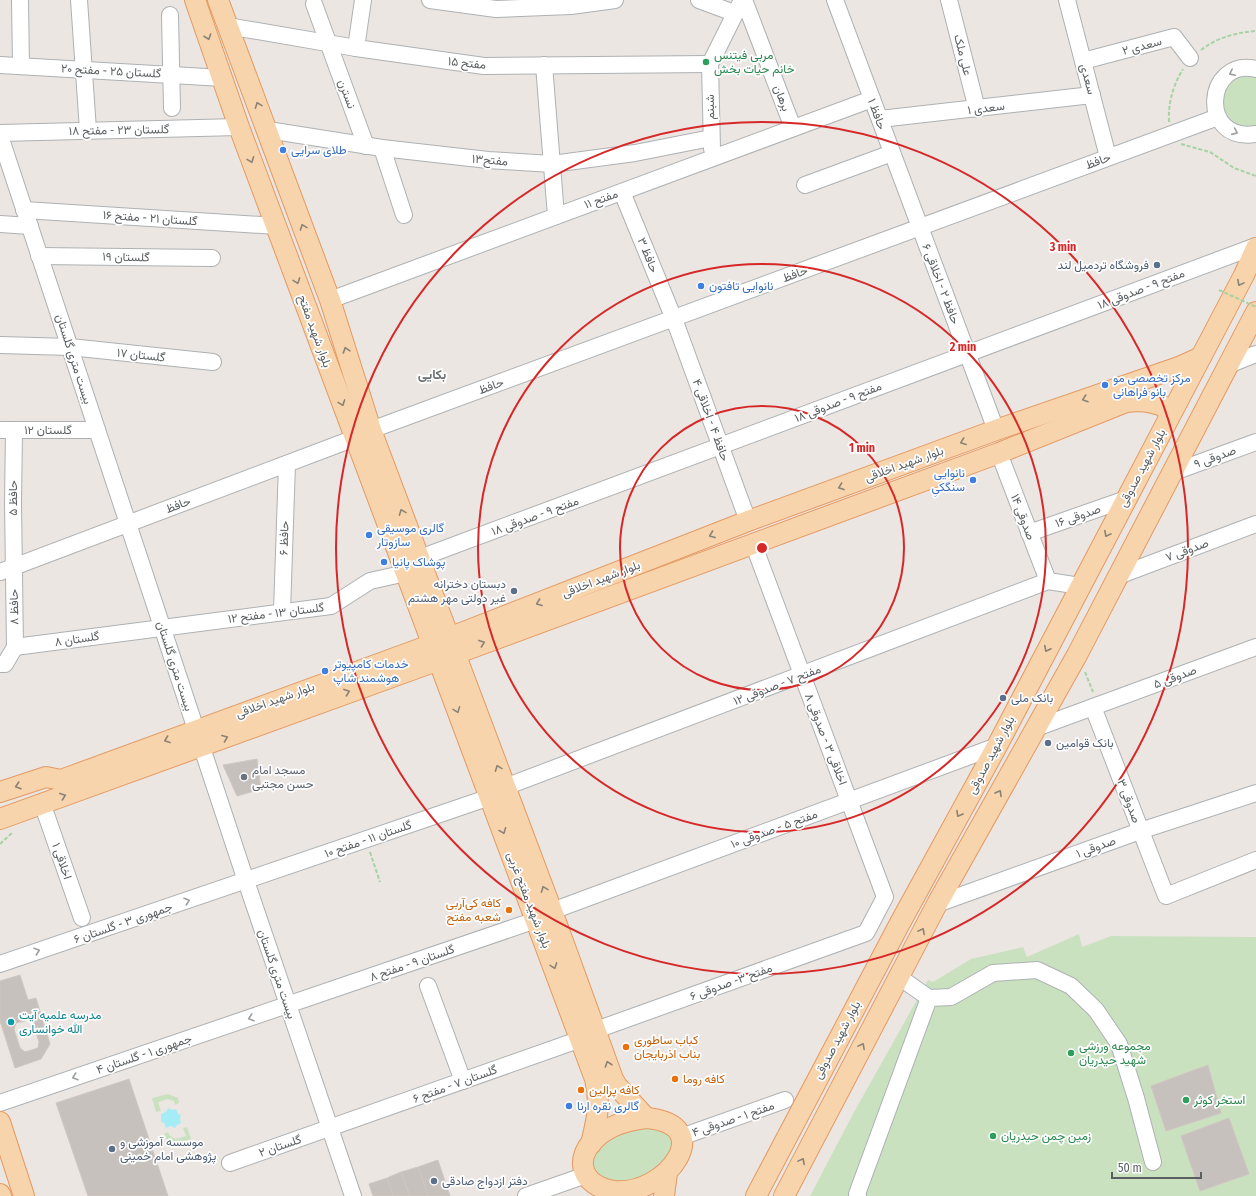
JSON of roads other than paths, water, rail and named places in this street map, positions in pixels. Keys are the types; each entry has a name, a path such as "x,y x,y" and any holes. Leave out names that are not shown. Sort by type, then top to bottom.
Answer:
{"main road":[{"name":"بلوار شهید مفتح","path":"196,0 239,127 276,226 363,434 420,558 432,618"},
{"name":"بلوار شهید مفتح","path":"218,0 268,130 330,300 363,434 406,573 432,618 444,649"},
{"name":"بلوار شهید صدوقی","path":"756,1196 1170,417 1244,275 1256,247"},
{"name":"بلوار شهید صدوقی","path":"784,1196 937,904 1077,655 1174,472 1256,312"},
{"name":"بلوار شهید اخلاقی","path":"0,792 46,777 61,780 364,686 444,649 748,521 996,430 1138,391 1201,357"},
{"name":"بلوار شهید اخلاقی","path":"1138,391 1167,408 1170,417"},
{"name":"بلوار شهید اخلاقی","path":"444,649 752,543 998,453 1126,402 1138,391"},
{"name":"بلوار شهید مفتح غربی","path":"444,649 588,1035 617,1086 646,1118"},
{"name":"بلوار شهید اخلاقی","path":"0,819 199,738"},
{"name":"بلوار شهید مفتح غربی","path":"588,1035 599,1096 598,1115 591,1144"},
{"path":"646,1118 662,1119 674,1127 681,1137 682,1148 678,1161 667,1173 653,1183 636,1189 618,1191 615,1193 603,1189 591,1182 583,1170 583,1160 591,1144 604,1131 621,1123 646,1118"},
{"path":"0,1122 13,1166 24,1196"},
{"path":"13,1166 31,1196"},
{"path":"664,1196 667,1173"}],"street":[{"path":"20,0 20,66"},
{"path":"79,0 88,130"},
{"path":"356,48 363,0"},
{"path":"430,0 496,8 571,6 616,0"},
{"path":"699,0 740,4"},
{"name":"حافظ ۱","path":"835,0 920,228"},
{"name":"علی ملک","path":"949,0 977,109"},
{"name":"سعدی","path":"1067,0 1108,157"},
{"name":"نسترن","path":"314,4 366,146"},
{"name":"شبنم","path":"712,158 710,64 740,4"},
{"name":"برهان","path":"740,4 793,128"},
{"path":"170,15 172,108"},
{"name":"مفتح ۱۵","path":"228,26 356,48 484,66 710,64"},
{"name":"سعدی ۲","path":"1083,61 1174,37 1190,58"},
{"name":"گلستان ۲۵ - مفتح ۲۰","path":"0,65 222,78"},
{"path":"544,65 556,216"},
{"path":"1255,68 1234,71 1220,82 1214,100 1218,117 1231,131 1239,134 1256,134"},
{"name":"سعدی ۱","path":"880,120 1092,94"},
{"name":"مفتح ۱۱","path":"330,300 872,99"},
{"name":"حافظ","path":"7,569 363,434 1218,117"},
{"name":"گلستان ۲۳ - مفتح ۱۸","path":"0,133 239,127"},
{"name":"مفتح۱۳","path":"268,130 382,148 488,160 552,164 635,154 711,138"},
{"name":"بیست متری گلستان","path":"0,136 246,881 353,1196"},
{"path":"382,148 404,215"},
{"path":"805,185 892,153"},
{"name":"حافظ ۳","path":"622,192 674,319"},
{"name":"گلستان ۲۱ - مفتح ۱۶","path":"24,210 276,226"},
{"path":"0,224 30,226"},
{"name":"حافظ ۲ - اخلاقی ۶","path":"920,228 996,430"},
{"name":"مفتح ۹ - صدوقی ۱۸","path":"420,558 1256,247"},
{"name":"گلستان ۱۹","path":"39,256 212,258"},
{"name":"حافظ ۴ - اخلاقی ۴","path":"674,319 748,521"},
{"name":"گلستان ۱۷","path":"0,345 70,347 213,362"},
{"path":"1228,365 1256,354"},
{"name":"گلستان ۱۲","path":"7,430 97,430"},
{"name":"حافظ ۵","path":"7,430 7,569"},
{"name":"صدوقی ۹","path":"1174,472 1256,442"},
{"name":"صدوقی ۱۴","path":"998,453 1048,581"},
{"name":"حافظ ۶","path":"282,612 286,464"},
{"name":"صدوقی ۱۶","path":"1030,533 1126,499"},
{"name":"صدوقی ۷","path":"1118,576 1256,524"},
{"name":"اخلاقی ۳ - صدوقی ۸","path":"752,543 885,897 866,933"},
{"name":"حافظ ۸","path":"7,569 15,647"},
{"name":"گلستان ۱۳ - مفتح ۱۲","path":"162,627 331,606 370,581 406,573"},
{"path":"1048,581 1080,586"},
{"name":"مفتح ۷ - صدوقی ۱۲","path":"497,792 1048,581"},
{"name":"گلستان ۸","path":"15,647 162,627"},
{"path":"0,664 5,664 15,647"},
{"name":"صدوقی ۵","path":"1036,728 1256,647"},
{"name":"صدوقی ۳","path":"1096,706 1140,831 1166,896 1256,860"},
{"name":"مفتح ۵ - صدوقی ۱۰","path":"544,915 996,746"},
{"name":"گلستان ۱۱ - مفتح ۱۰","path":"246,881 497,792"},
{"name":"صدوقی ۱","path":"937,904 1140,831 1256,793"},
{"name":"اخلاقی ۱","path":"42,803 82,918"},
{"name":"جمهوری ۳ - گلستان ۶","path":"0,964 246,881"},
{"name":"گلستان ۹ - مفتح ۸","path":"288,1006 544,915"},
{"name":"مفتح ۳- صدوقی ۶","path":"588,1035 866,933"},
{"path":"898,977 929,998 951,997 993,973 1037,970 1071,986 1096,1010 1119,1044 1136,1098 1153,1162"},
{"path":"428,986 463,1081"},
{"path":"858,1196 857,1194 929,998"},
{"name":"جمهوری ۱ - گلستان ۴","path":"0,1103 288,1006"},
{"name":"گلستان ۷ - مفتح ۶","path":"330,1129 588,1035"},
{"name":"مفتح ۱ - صدوقی ۴","path":"681,1137 785,1100"},
{"name":"گلستان ۲","path":"230,1163 330,1129"},
{"path":"526,1196 586,1176"}],"water":[{"path":"168,1108 172,1110 176,1109 178,1114 181,1115 181,1123 175,1128 171,1126 166,1128 164,1123 161,1122 161,1114 166,1112"}],"place":[{"name":"مربی فیتنس خانم حیات بخش","path":"706,62"},
{"name":"طلای سرایی","path":"283,150"},
{"name":"فروشگاه تردمیل لند","path":"1157,265"},
{"name":"نانوایی تافتون","path":"701,286"},
{"name":"مرکز تخصصی مو بانو فراهانی","path":"1105,385"},
{"name":"نانوایی سنگکیِ","path":"973,480"},
{"name":"گالری موسیقی سازوتار","path":"369,535"},
{"name":"پوشاک پانیا","path":"384,562"},
{"name":"دبستان دخترانه غیر دولتی مهر هشتم","path":"514,591"},
{"name":"خدمات کامپیوتر هوشمند شاپ","path":"325,671"},
{"name":"بانک ملی","path":"1003,698"},
{"name":"بانک قوامین","path":"1048,743"},
{"name":"مسجد امام حسن مجتبی","path":"244,777"},
{"name":"کافه کی‌آربی شعبه مفتح","path":"509,910"},
{"name":"مدرسه علمیه آیت الله خوانساری","path":"11,1022"},
{"name":"کباب ساطوری بناب اذربایجان","path":"626,1047"},
{"name":"مجموعه ورزشی شهید حیدریان","path":"1071,1053"},
{"name":"کافه روما","path":"675,1079"},
{"name":"کافه پرالین","path":"581,1090"},
{"name":"استخر کوثر","path":"1186,1100"},
{"name":"گالری نقره ارنا","path":"569,1106"},
{"name":"زمین چمن حیدریان","path":"993,1136"},
{"name":"موسسه آموزشی و پژوهشی امام خمینی","path":"112,1149"},
{"name":"دفتر ازدواج صادقی","path":"434,1181"}],"district":[{"name":"بکایی","path":"432,374"}]}
